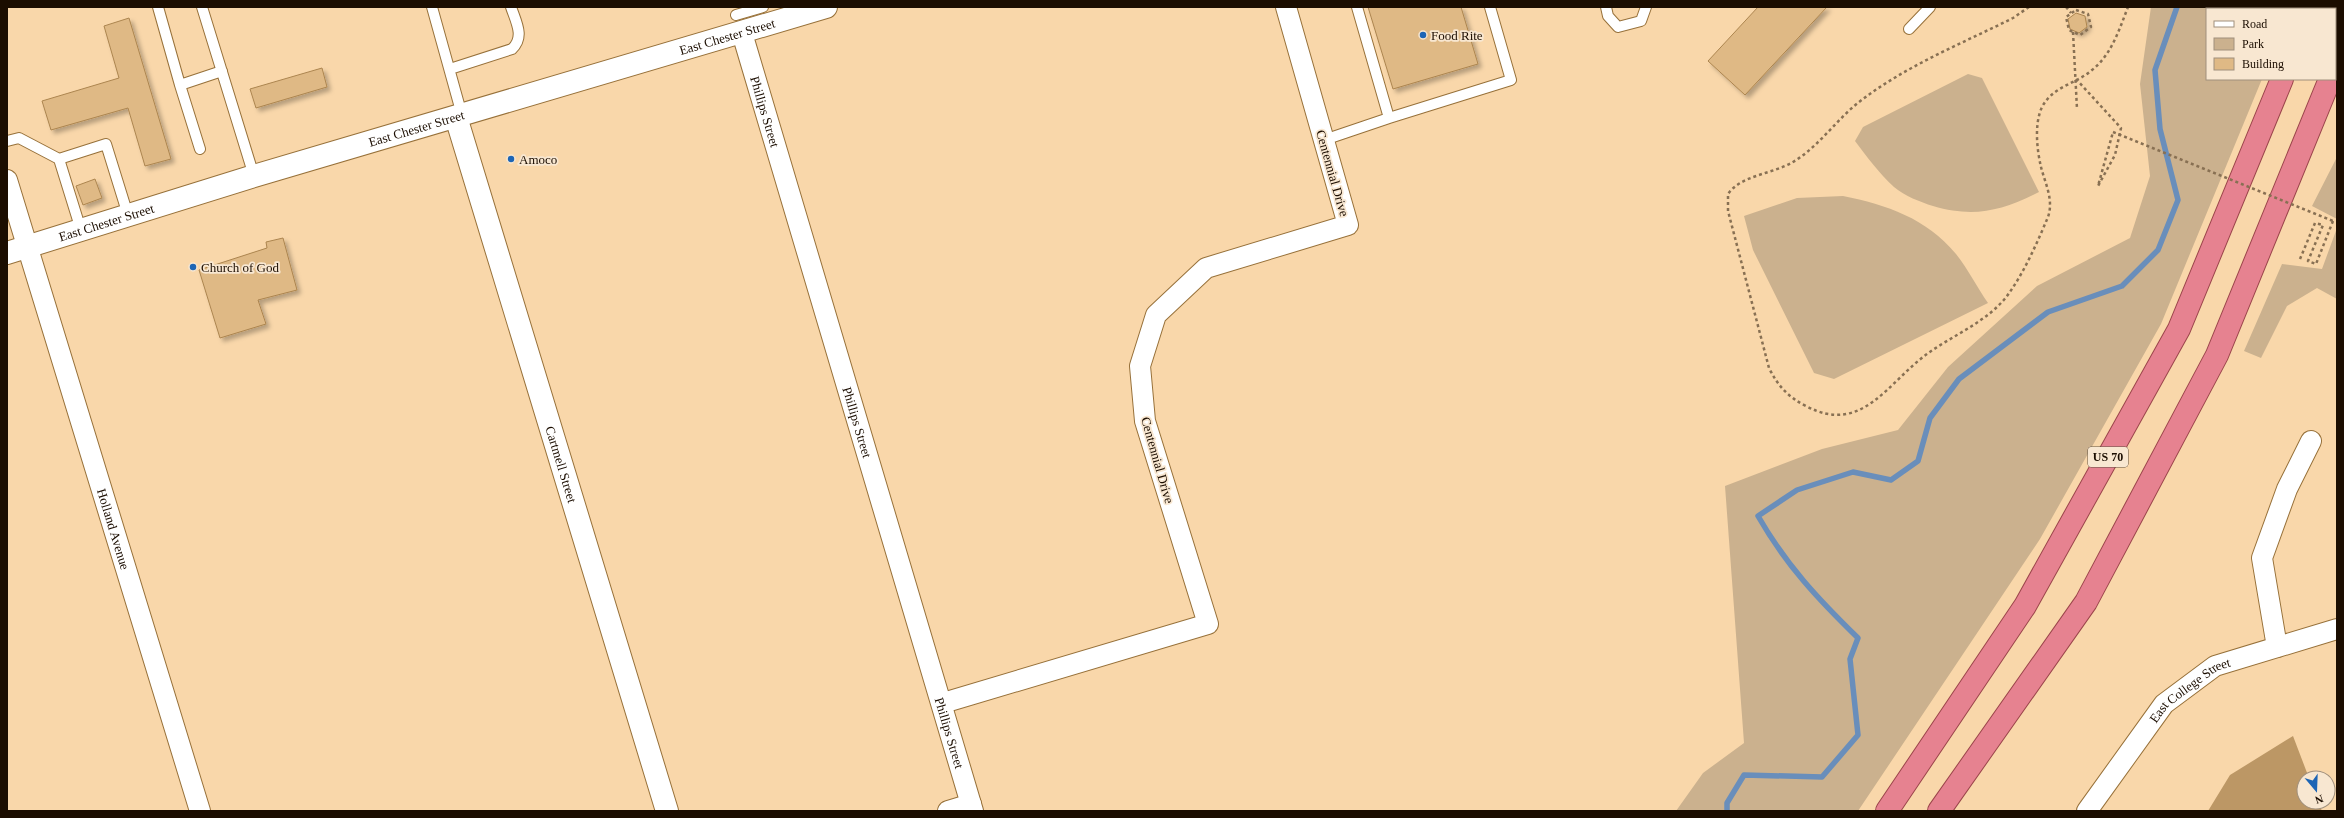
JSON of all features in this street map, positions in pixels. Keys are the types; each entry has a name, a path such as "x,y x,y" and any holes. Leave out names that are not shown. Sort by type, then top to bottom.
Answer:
{"highway":[{"name":"US 70","path":"1887,811 2025,606 2179,329 2282,80"},
{"path":"1940,811 2086,602 2218,355 2330,80"}],"main road":[{"name":"East Chester Street","path":"7,253 254,176 459,116 737,18 826,7"},
{"name":"Cartmell Street","path":"459,116 667,811"}],"street":[{"name":"Centennial Drive","path":"942,703 1208,624 1145,421 1140,366 1156,315 1206,268 1348,225 1286,7"},
{"name":"Phillips Street","path":"737,18 972,807"},
{"name":"Holland Avenue","path":"7,180 29,247 200,811"},
{"path":"2277,648 2262,558 2287,489 2311,441"},
{"name":"East College Street","path":"2087,811 2164,704 2216,666 2337,629"},
{"path":"948,811 972,807"}],"lane":[{"path":"158,7 200,149"},
{"path":"202,7 254,176"},
{"path":"432,7 450,70 459,116"},
{"path":"450,70 512,49 519,43 520,36 511,7"},
{"path":"737,18 763,7"},
{"path":"1357,7 1389,118"},
{"path":"1324,140 1511,80 1490,7"},
{"path":"1606,7 1608,16 1618,27 1641,21 1646,7"},
{"path":"1909,29 1930,7"},
{"path":"180,85 222,71"},
{"path":"7,141 18,138 58,159 81,230"},
{"path":"58,159 106,144 128,215"}],"path":[{"path":"2029,7 2013,18 1904,72 1881,86 1848,110 1813,146 1794,161 1739,184 1728,194 1728,211 1764,353 1769,368 1782,390 1794,400 1826,414 1843,414 1858,410 1887,392 1926,355 1995,309 2007,296 2031,254 2049,215 2049,196 2037,146 2041,109 2046,99 2061,87 2091,72 2104,59 2115,40 2128,7"},
{"path":"2066,7 2072,13"},
{"path":"2076,10 2088,14 2091,28 2080,35 2069,30 2066,17 2072,13 2076,10"},
{"path":"2073,32 2077,109"},
{"path":"2076,79 2121,128 2120,135 2114,155 2098,186 2113,132 2120,135 2172,155 2333,221 2316,264 2308,261 2323,225 2315,222 2300,258"}],"green space":[{"path":"2151,7 2291,7 2206,8 2206,80 2262,80 2161,324 2040,539 1858,811 1676,811 1703,773 1744,743 1725,486 1822,449 1898,430 1948,367 2037,286 2130,238 2150,176 2140,84"},
{"path":"1968,74 1982,78 2039,192 2012,204 1987,211 1962,212 1948,210 1918,201 1894,187 1883,176 1855,141 1863,127"},
{"path":"2337,157 2337,219 2312,206"},
{"path":"1843,196 1890,209 1919,222 1932,231 1956,254 1988,303 1834,379 1814,373 1753,250 1744,216 1797,198"},
{"path":"2337,228 2337,299 2317,288 2287,306 2261,358 2244,351 2282,264 2322,269"}],"shaded area":[{"path":"2293,736 2306,770 2296,770 2296,810 2322,811 2208,811 2230,775"}],"building":[{"name":"Food Rite","path":"1368,7 1461,7 1478,64 1393,89"},
{"path":"1758,7 1827,7 1745,95 1708,61"},
{"path":"2076,13 2085,16 2087,27 2079,33 2070,29 2068,19"},
{"path":"129,18 171,159 145,166 128,108 51,130 42,101 119,78 104,26"},
{"path":"322,68 327,87 256,108 250,89"},
{"path":"95,179 102,198 83,205 76,186"},
{"path":"283,238 297,290 258,300 266,324 220,338 199,270 267,248 266,242"}],"waterway":[{"path":"1727,811 1727,803 1744,775 1822,777 1858,735 1850,659 1858,638 1829,609 1791,566 1758,516 1797,490 1853,472 1891,480 1918,461 1930,418 1959,379 2048,312 2122,286 2158,250 2178,200 2160,129 2155,70 2177,7"}],"place":[{"name":"Food Rite","path":"1423,35"},
{"name":"Amoco","path":"511,159"},
{"name":"Church of God","path":"193,267"}]}
